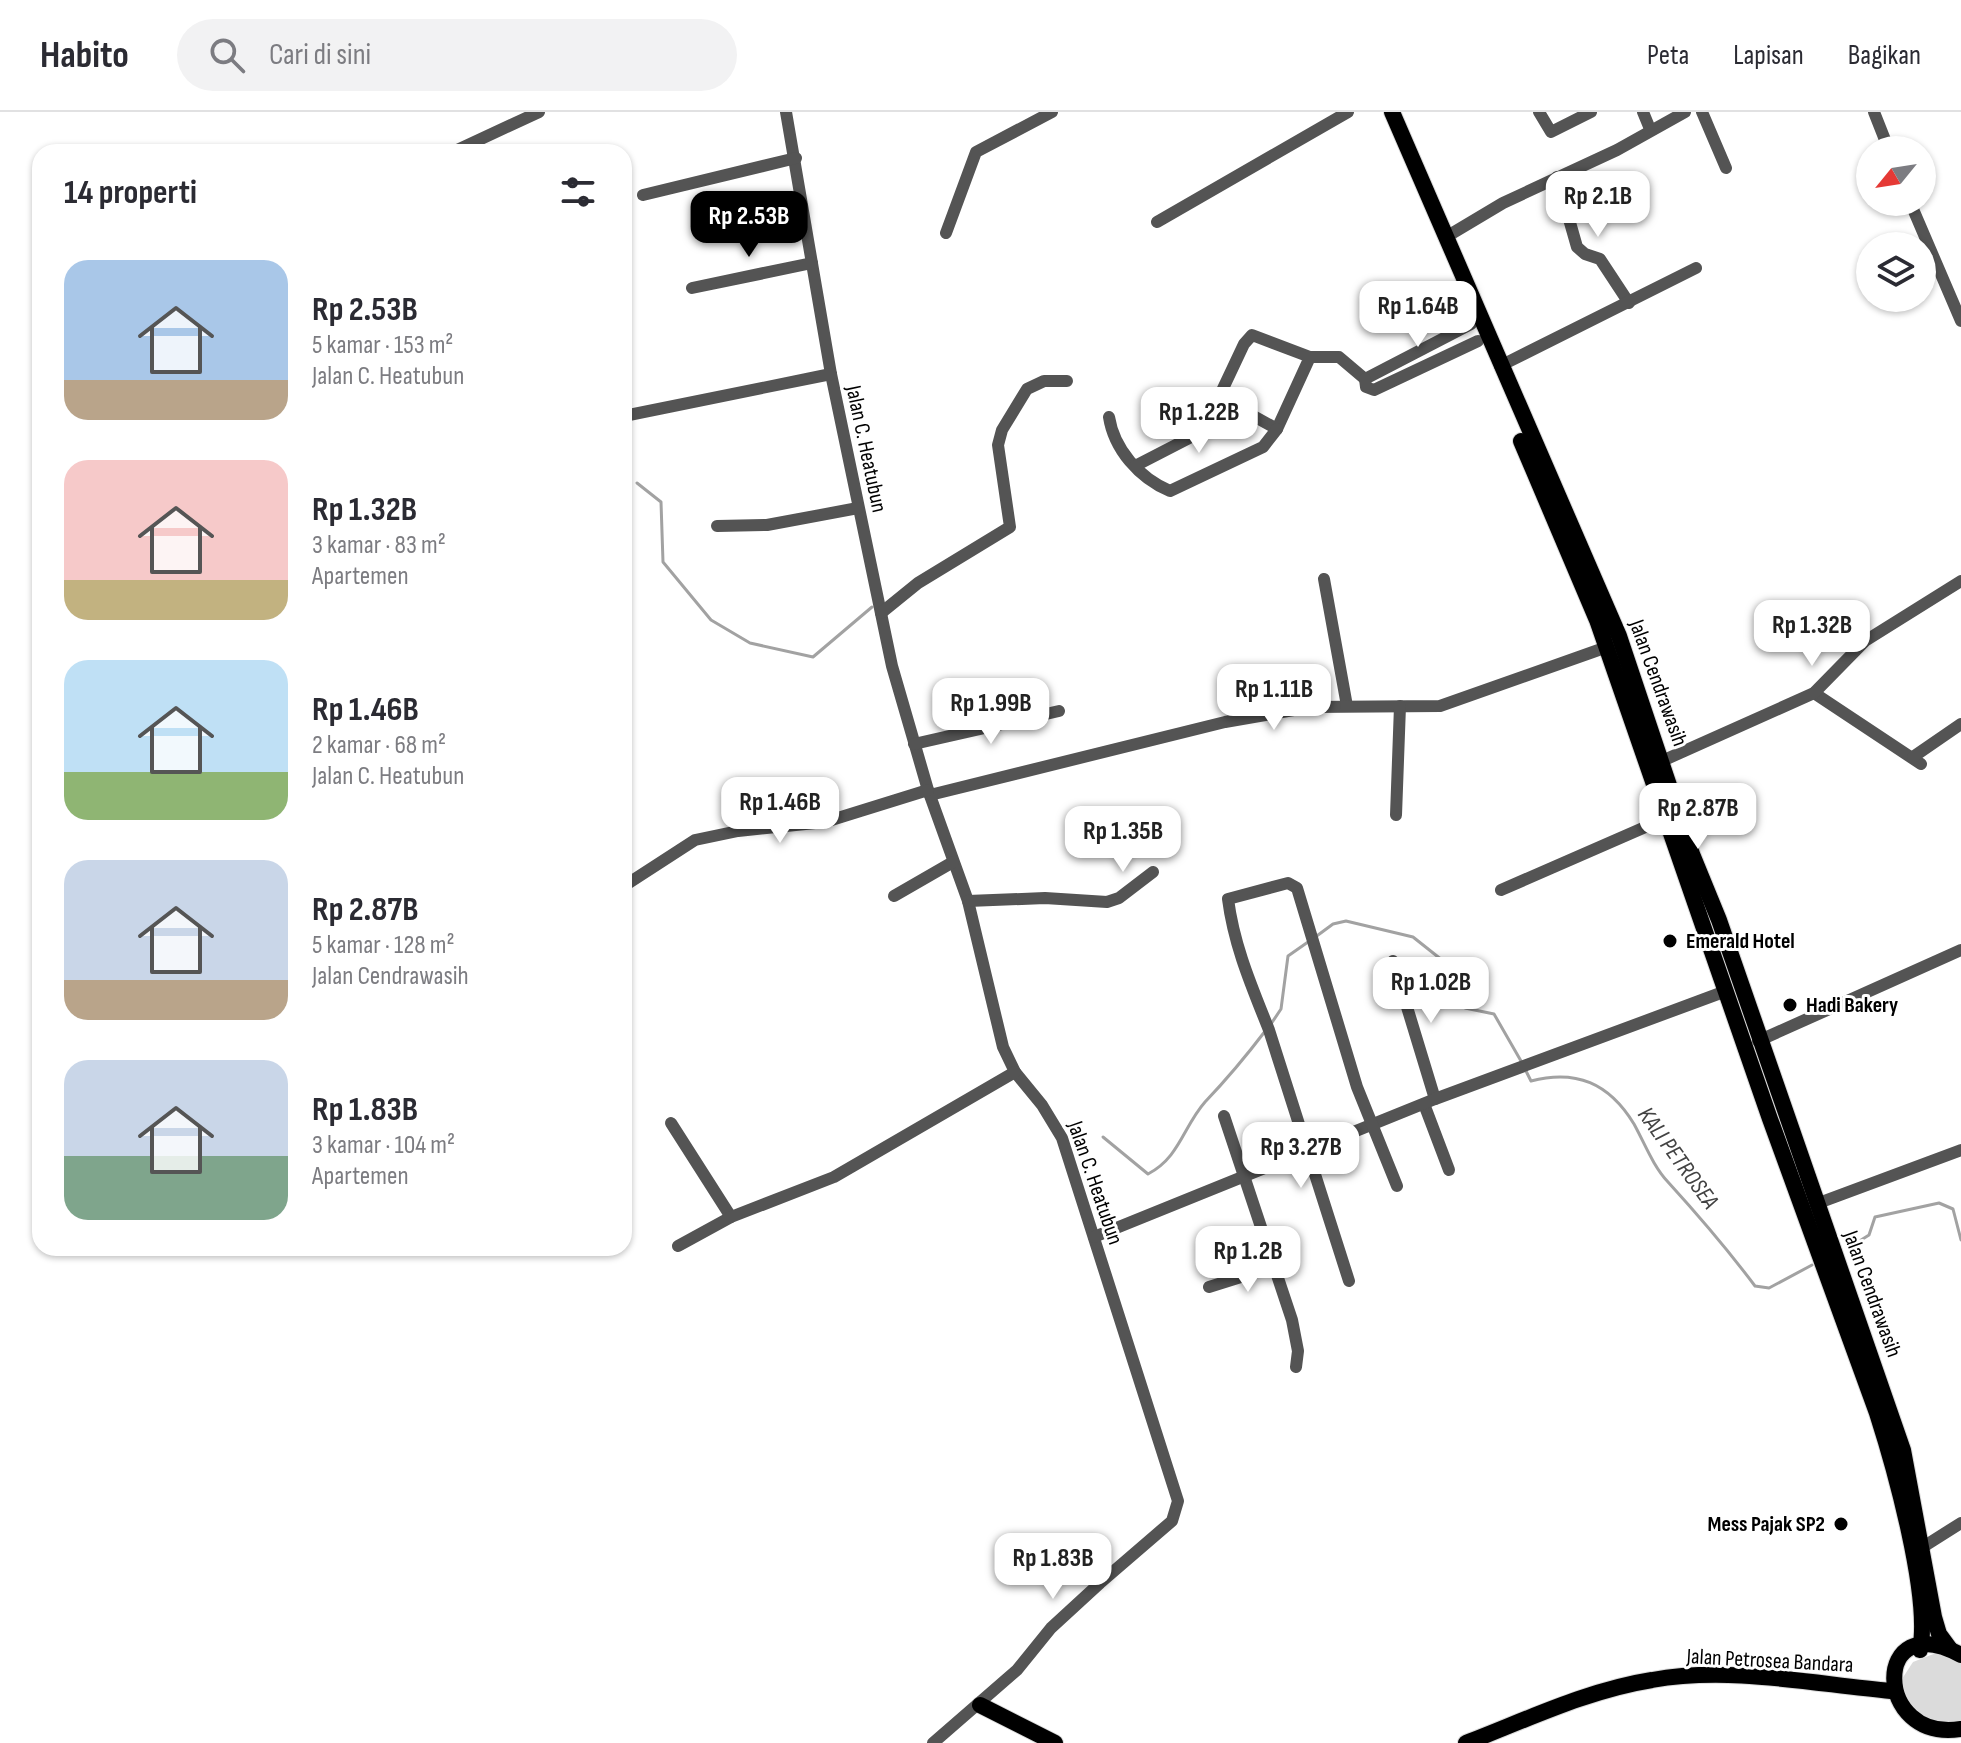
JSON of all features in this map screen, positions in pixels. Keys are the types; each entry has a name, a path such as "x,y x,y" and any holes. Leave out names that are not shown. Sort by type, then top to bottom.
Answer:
{"main road":[{"name":"Jalan Cendrawasih","path":"1381,112 1607,647 1893,1462 1921,1619 1920,1650 1956,1652"},
{"name":"Jalan Cendrawasih","path":"1392,112 1619,636 1903,1450 1934,1617 1939,1634 1956,1652"},
{"path":"1920,1650 1899,1666 1891,1691 1899,1717 1923,1738 1955,1735"},
{"name":"Jalan Petrosea Bandara","path":"1466,1743 1607,1690 1664,1678 1730,1676 1891,1691"},
{"path":"980,1705 1055,1743"}],"street":[{"path":"470,144 539,112"},
{"name":"Jalan C. Heatubun","path":"786,112 831,374 858,508 914,744 968,901 995,1019 1015,1072 1042,1105 1062,1138 1178,1501 1172,1521 1051,1628 1017,1670 980,1705 933,1743"},
{"path":"946,233 976,152 1052,112"},
{"path":"1157,222 1348,112"},
{"path":"1539,112 1551,132 1591,112"},
{"path":"1643,112 1650,129"},
{"path":"1446,237 1685,112"},
{"path":"1702,112 1726,168"},
{"path":"1874,112 1883,136"},
{"path":"643,195 796,158"},
{"path":"1557,177 1577,247 1585,254 1600,259 1629,303"},
{"path":"1916,216 1961,321"},
{"path":"692,288 812,263"},
{"path":"1500,366 1696,268"},
{"path":"1365,379 1471,324"},
{"path":"1135,466 1199,433 1250,335 1310,357 1339,357 1365,379 1366,387 1374,390 1478,341"},
{"path":"1109,417 1116,442 1135,466 1165,490 1178,490 1263,447 1277,429 1310,357"},
{"path":"632,414 831,374"},
{"path":"881,613 918,583 1010,527 998,445 1002,430 1027,389 1044,381 1067,381"},
{"path":"1219,397 1277,429"},
{"path":"717,526 767,525 858,508"},
{"path":"1324,579 1347,706"},
{"path":"1662,761 1814,693 1865,641 1961,581"},
{"path":"632,881 695,840 738,831 825,822 929,792 1225,722 1311,707 1449,704 1607,647"},
{"path":"1814,693 1917,761 1961,724"},
{"path":"1396,815 1400,706"},
{"path":"914,744 1059,711"},
{"path":"1501,890 1666,818"},
{"path":"894,896 953,862"},
{"path":"968,901 1045,898 1107,902 1119,898 1153,872"},
{"path":"1349,1281 1269,1030 1258,1010 1232,934 1228,899 1288,883 1297,888 1371,1125 1397,1186"},
{"path":"1758,1041 1961,950"},
{"path":"1393,961 1449,1170"},
{"path":"1094,1237 1245,1174 1726,991"},
{"path":"678,1246 731,1217 834,1177 1015,1072"},
{"path":"1224,1116 1276,1266 1297,1341 1296,1367"},
{"path":"671,1123 731,1217"},
{"path":"1816,1204 1961,1150"},
{"path":"1209,1287 1276,1266"},
{"path":"1923,1547 1961,1523"}],"shaded area":[{"path":"1936,1653 1961,1662 1961,1720 1955,1725 1909,1716 1900,1682 1913,1662"}],"waterway":[{"path":"637,483 661,502 663,562 711,620 750,643 813,657 872,607"},
{"name":"KALI PETROSEA","path":"1314,938 1333,924 1346,921 1413,937 1447,964 1465,1008 1494,1014 1521,1061"},
{"name":"KALI PETROSEA","path":"1271,1024 1281,1009 1288,956 1308,942"},
{"name":"KALI PETROSEA","path":"1103,1137 1148,1174 1159,1167 1174,1150 1205,1102 1266,1030"},
{"name":"KALI PETROSEA","path":"1526,1071 1531,1081 1563,1077 1577,1079 1602,1089 1614,1098 1634,1124 1663,1176 1755,1286 1769,1288 1812,1265"},
{"name":"KALI PETROSEA","path":"1850,1247 1869,1235 1875,1217 1939,1203 1953,1209 1961,1240"}],"place":[{"name":"Emerald Hotel","path":"1670,941"},
{"name":"Hadi Bakery","path":"1790,1005"},
{"name":"Mess Pajak SP2","path":"1841,1524"}]}
